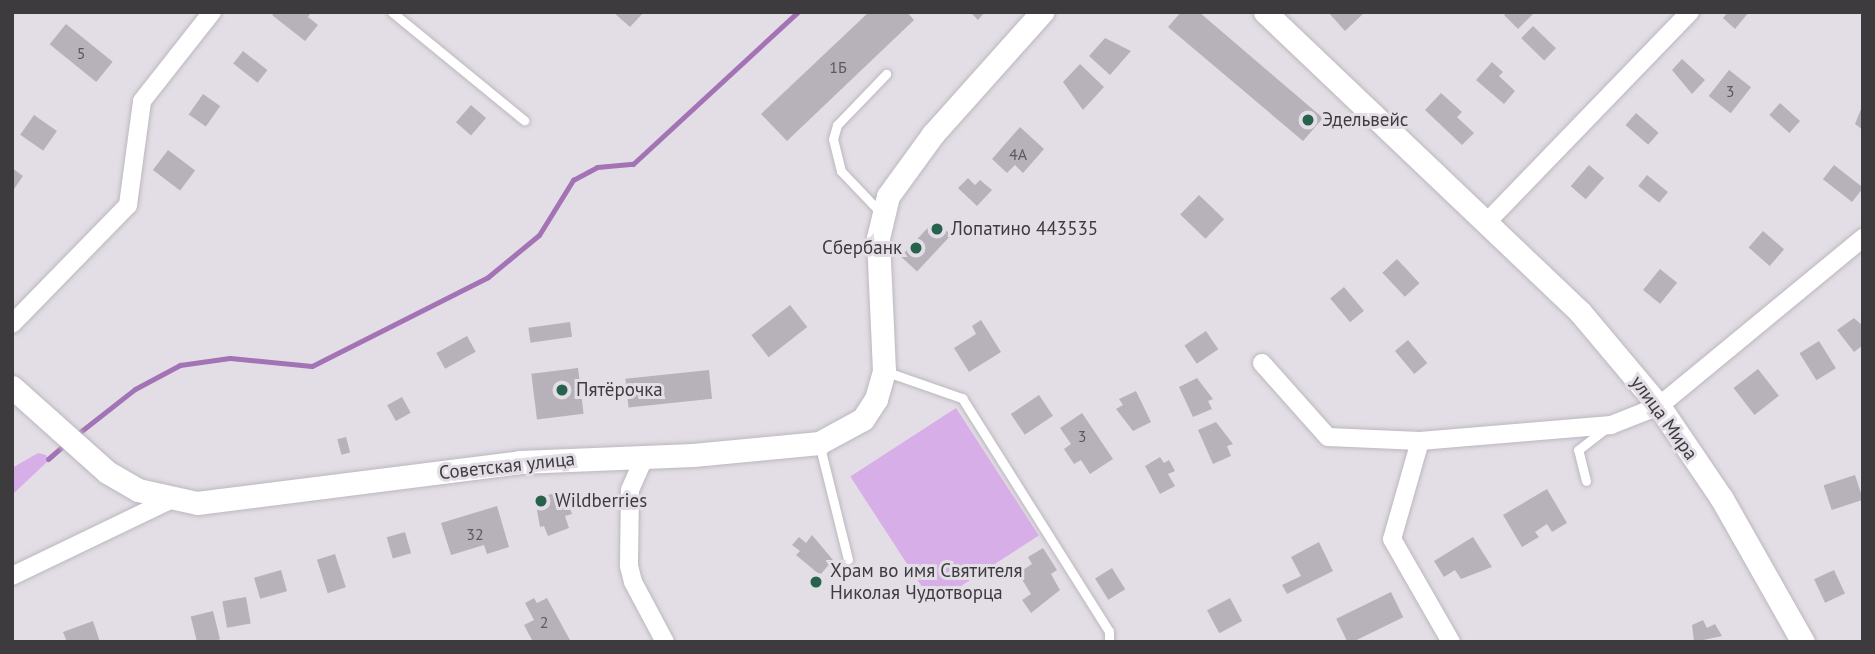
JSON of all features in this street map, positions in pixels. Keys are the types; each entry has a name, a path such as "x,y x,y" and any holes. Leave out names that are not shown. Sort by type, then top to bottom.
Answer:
{"street":[{"path":"12,324 128,205 142,101 212,12"},
{"path":"884,371 878,238 882,214 912,161 1042,12"},
{"name":"улица Мира","path":"1265,12 1488,221 1580,312 1659,406 1722,499 1803,642"},
{"path":"1488,221 1690,12"},
{"path":"1262,363 1328,437 1420,441 1611,425 1659,406 1863,238"},
{"name":"Советская улица","path":"12,387 107,472 138,490 172,499 233,501 520,462 819,443 841,435 863,419 876,399 884,371"},
{"path":"1420,441 1392,539 1451,642"},
{"path":"645,456 631,490 629,566 633,582 666,642"},
{"name":"Советская улица","path":"12,576 172,499"}],"lane":[{"path":"392,12 524,120"},
{"path":"882,214 841,171 833,139 837,125 886,74"},
{"path":"884,371 962,398 1109,631 1109,642"},
{"path":"1586,481 1578,450 1611,425"},
{"path":"819,443 848,559"}],"shaded area":[{"path":"956,408 1039,535 933,604 850,477"},
{"path":"38,453 46,455 48,461 12,495 12,468"}],"building":[{"path":"275,12 311,12 308,17 318,25 305,41 272,15"},
{"path":"613,12 644,12 630,27"},
{"path":"869,12 907,12 914,20 787,141 761,114"},
{"path":"970,12 985,12 978,20"},
{"path":"1181,12 1199,12 1323,118 1303,141 1168,27"},
{"path":"1328,12 1365,12 1345,31"},
{"path":"1508,12 1535,12 1518,29 1504,15"},
{"path":"1728,12 1749,12 1735,29 1723,18"},
{"path":"66,24 113,62 96,82 50,44"},
{"path":"1533,26 1556,48 1544,60 1521,38"},
{"path":"1105,38 1131,51 1110,75 1089,56"},
{"path":"243,51 267,70 258,83 233,64"},
{"path":"1682,59 1705,80 1692,94 1672,70"},
{"path":"1492,62 1503,72 1499,76 1515,91 1504,104 1476,80"},
{"path":"1080,64 1104,87 1083,110 1063,82"},
{"path":"1729,70 1751,87 1731,113 1709,96"},
{"path":"1441,93 1462,112 1457,117 1474,133 1462,145 1425,110"},
{"path":"203,94 220,106 206,127 189,114"},
{"path":"1780,103 1800,121 1789,133 1769,115"},
{"path":"1863,104 1863,130 1855,124"},
{"path":"471,105 486,118 471,135 456,122"},
{"path":"1636,113 1659,133 1648,145 1626,125"},
{"path":"34,115 57,131 43,151 20,135"},
{"path":"1020,127 1044,149 1023,173 1015,165 1007,173 992,159"},
{"path":"168,150 195,170 180,190 153,170"},
{"path":"1589,165 1604,178 1586,199 1571,186"},
{"path":"1834,165 1863,188 1852,202 1823,179"},
{"path":"12,168 23,176 12,192"},
{"path":"1647,175 1668,192 1659,203 1638,186"},
{"path":"968,178 975,185 980,180 992,190 977,206 958,188"},
{"path":"1199,195 1224,219 1205,239 1180,214"},
{"path":"935,220 951,235 917,272 901,257"},
{"path":"1763,231 1784,249 1770,266 1749,248"},
{"path":"1397,259 1420,283 1405,297 1382,273"},
{"path":"1660,269 1677,283 1660,304 1643,290"},
{"path":"1344,287 1364,311 1350,322 1330,299"},
{"path":"790,305 807,327 769,357 751,335"},
{"path":"1854,318 1863,326 1863,345 1854,352 1837,330"},
{"path":"981,320 1001,352 969,372 954,348 976,334 972,326"},
{"path":"570,322 572,337 530,343 528,328"},
{"path":"1206,331 1218,349 1197,364 1184,346"},
{"path":"467,336 476,352 445,369 436,353"},
{"path":"1408,340 1427,363 1414,374 1395,351"},
{"path":"1819,341 1836,368 1816,380 1799,353"},
{"path":"578,368 584,414 537,419 531,374"},
{"path":"1758,369 1779,396 1755,415 1734,388"},
{"path":"709,370 712,399 628,408 625,379"},
{"path":"1197,378 1213,399 1208,401 1212,409 1193,417 1179,387"},
{"path":"1136,391 1151,422 1133,431 1116,409 1123,405 1119,399"},
{"path":"1039,395 1053,416 1025,435 1011,414"},
{"path":"402,397 411,413 396,421 387,405"},
{"path":"1082,413 1113,459 1090,474 1081,460 1074,464 1064,449 1071,444 1060,428"},
{"path":"1216,422 1233,444 1227,446 1231,456 1213,464 1198,430"},
{"path":"346,437 350,452 341,455 337,439"},
{"path":"1160,457 1164,463 1169,460 1175,471 1168,474 1175,486 1160,494 1145,466"},
{"path":"1855,475 1863,500 1832,510 1824,485"},
{"path":"1547,489 1567,523 1552,532 1547,524 1535,532 1539,537 1522,547 1503,515"},
{"path":"564,490 572,514 565,516 569,528 548,536 544,526 540,527 535,499"},
{"path":"497,506 509,547 487,554 484,545 451,555 441,523"},
{"path":"405,532 411,553 393,558 387,537"},
{"path":"812,535 833,560 820,575 796,555 800,551 792,545 799,537 806,543"},
{"path":"1473,537 1492,567 1461,579 1455,570 1444,577 1434,561"},
{"path":"1319,542 1333,571 1287,594 1282,585 1301,576 1291,557"},
{"path":"1043,548 1057,570 1051,574 1060,590 1031,613 1022,600 1031,594 1018,573 1032,564 1028,557"},
{"path":"335,554 346,587 328,593 317,560"},
{"path":"1112,568 1125,589 1108,600 1095,579"},
{"path":"281,570 287,591 260,599 254,578"},
{"path":"1834,570 1845,594 1825,603 1814,579"},
{"path":"1391,592 1403,617 1352,642 1348,642 1336,619"},
{"path":"246,597 251,624 227,628 222,601"},
{"path":"534,598 537,603 547,598 571,642 533,642 524,625 534,620 525,603"},
{"path":"1230,598 1242,621 1219,633 1207,610"},
{"path":"213,611 220,639 197,642 191,617"},
{"path":"1703,620 1707,628 1715,624 1722,636 1694,642 1692,625"},
{"path":"93,621 100,642 67,642 63,632"}],"waterway":[{"path":"75,436 135,389 180,365 230,358 312,366 488,277 539,235 573,180 597,167 633,164 798,12"},
{"path":"48,459 65,444"}],"place":[{"name":"Эдельвейс","path":"1308,120"},
{"name":"Лопатино 443535","path":"937,229"},
{"name":"Сбербанк","path":"916,248"},
{"name":"Пятёрочка","path":"562,390"},
{"name":"Wildberries","path":"541,501"},
{"name":"Храм во имя Святителя Николая Чудотворца","path":"816,582"}]}
